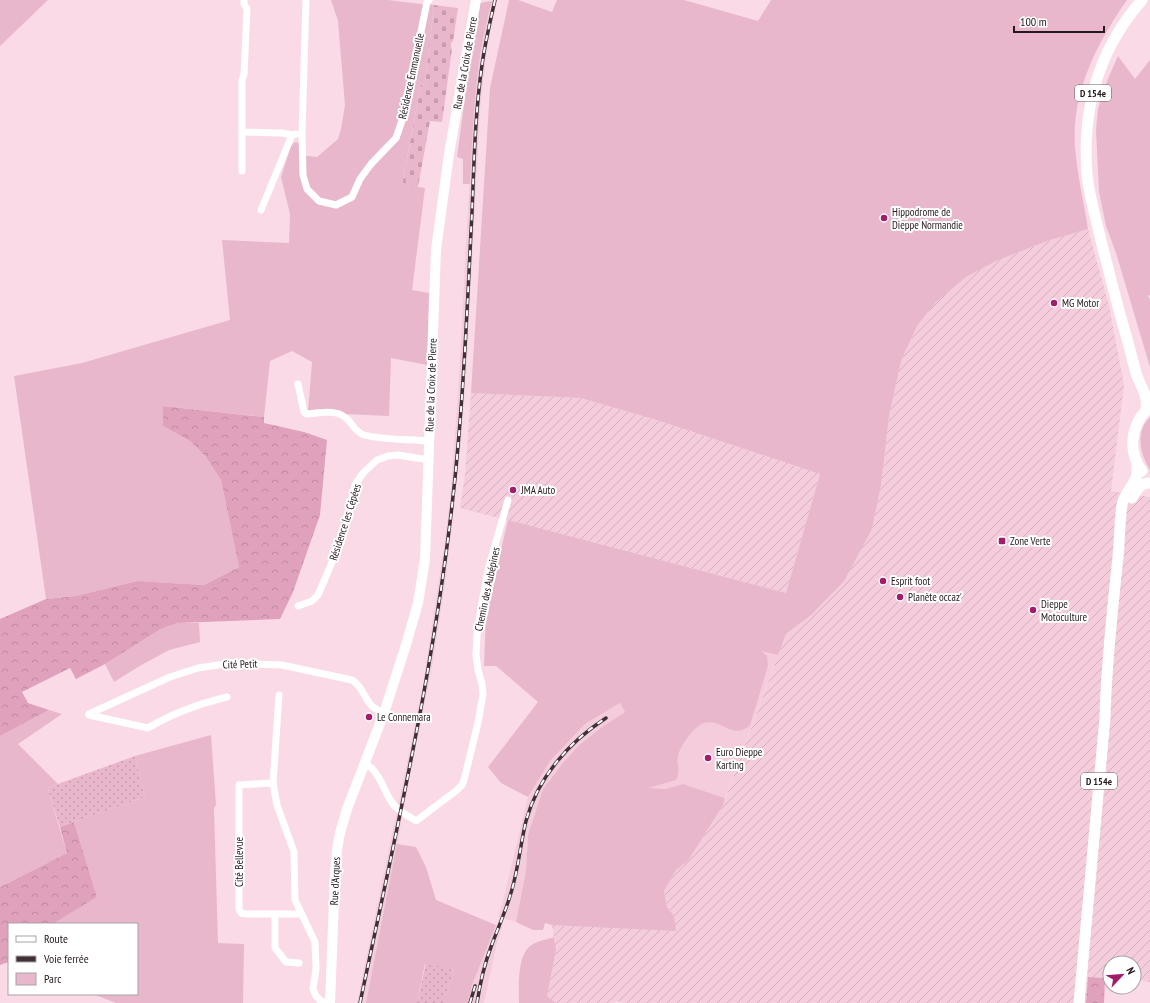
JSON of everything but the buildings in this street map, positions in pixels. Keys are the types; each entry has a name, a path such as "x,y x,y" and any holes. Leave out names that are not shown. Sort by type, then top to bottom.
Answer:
{"main road":[{"name":"Rue de la Croix de Pierre","path":"364,763 384,713 406,645 418,603 426,559 436,250 449,154 476,0"},
{"name":"D 154e","path":"1142,0 1120,29 1106,54 1095,81 1087,131 1087,174 1091,198 1116,301 1132,359 1144,390 1148,409"},
{"name":"D 154e","path":"1102,243 1118,285 1145,375 1150,384"},
{"path":"1148,409 1137,424 1132,450 1138,466 1150,482"},
{"name":"D 154e","path":"1079,1003 1105,718 1106,686 1119,555 1122,503 1137,475 1138,466"},
{"name":"D 154e","path":"1109,658 1116,632 1121,596 1130,501 1140,486 1150,482"},
{"name":"Rue d'Arques","path":"329,1003 337,850 347,809 364,763"}],"street":[{"path":"242,171 242,80 244,74 246,10 244,0"},
{"name":"Résidence Emmanuelle","path":"306,0 302,133 303,174 307,189 319,201 336,205 352,197 360,179 371,164 396,138 404,115 427,2 429,0"},
{"path":"242,132 282,133 292,135 302,133"},
{"path":"261,210 292,135"},
{"path":"298,384 304,412 308,414 330,412 338,414 346,418 356,430 371,436 429,441"},
{"name":"Résidence les Cépées","path":"298,606 312,601 318,595 342,539 355,486 363,473 377,460 398,454 429,460"},
{"name":"Chemin des Aubépines","path":"364,763 374,770 394,805 400,811 416,821 462,785 478,723 483,694 476,655 476,636 488,570 508,500"},
{"name":"Cité Petit","path":"227,698 204,702 186,708 166,717 148,728 89,714 170,677 198,668 231,663 282,665 352,680 362,688 372,706 384,713"},
{"path":"279,695 273,783 277,805 294,852 295,900 301,914 310,928 315,942 316,969 313,989 316,996 321,1001 329,1003"},
{"name":"Cité Bellevue","path":"273,783 239,784 239,909 241,913 246,914 301,914"},
{"path":"275,914 274,948 286,962 299,963"}],"shaded area":[{"path":"497,0 487,47 480,110 461,444 446,577 432,667 402,816 392,878 366,1003 357,1003 422,691 444,547 450,500 458,395 474,97 486,21 492,1"},
{"path":"1088,229 1109,306 1124,385 1111,491 1150,497 1150,982 1142,981 1142,955 1102,955 1102,978 1088,977 1086,1003 624,1003 616,1001 614,1003 556,1003 547,996 556,950 552,925 675,930 674,916 667,907 664,891 676,870 688,861 723,805 786,634 810,616 872,529 881,485 889,416 901,361 917,326 936,302 966,277 996,261 1047,241"},
{"path":"471,393 581,398 660,421 820,474 786,593 460,508 465,474"},
{"name":"Euro Dieppe Karting","path":"761,651 778,655 725,798 683,784 666,789 646,788 593,769"},
{"path":"620,703 625,712 602,727 579,745 543,789 528,835 526,871 516,922 498,917 528,797 550,761 585,724"},
{"path":"496,925 502,927 496,947 484,1003 468,1003 472,985"}],"green space":[{"path":"0,0 48,0 0,46"},
{"path":"331,0 388,0 434,5 425,84 421,85 402,184 425,188 412,290 429,293 427,365 391,358 389,416 345,414 339,410 308,411 312,362 292,351 270,361 264,417 164,406 163,426 190,441 206,457 221,480 239,567 204,585 137,581 76,596 46,599 14,376 82,363 230,320 222,240 289,243 290,214 281,177 291,146 295,142 299,143 299,155 317,157 338,139 345,105 338,21"},
{"path":"509,0 518,0 552,12 557,0 684,0 758,21 771,0 1127,0 1096,51 1088,69 1077,107 1075,147 1088,229 1047,241 996,261 966,277 936,302 917,326 901,361 889,416 881,485 872,529 844,581 810,616 786,634 778,655 761,651 767,656 768,666 750,725 738,731 710,722 700,725 688,737 679,752 678,773 676,780 648,788 666,789 683,784 725,798 723,805 688,861 676,870 664,891 667,907 674,916 676,931 552,925 545,923 543,930 533,930 516,922 526,871 528,835 543,789 579,745 602,727 625,712 620,703 585,724 550,761 528,797 501,783 488,767 538,702 496,666 484,666 486,613 508,520 786,593 820,474 660,421 581,398 471,393 490,88"},
{"path":"492,1 486,23 478,68 470,184 463,184 463,159 457,157 470,60 480,3"},
{"path":"434,5 458,8 453,41 451,43 452,49 442,122 430,121 418,187 402,185 421,85 425,84"},
{"path":"1118,56 1135,79 1150,60 1150,295 1148,296 1150,300 1150,367 1116,253 1106,226 1099,192 1096,130 1098,109 1107,81"},
{"path":"163,406 264,417 264,423 304,432 327,440 320,515 293,592 280,619 177,623 161,629 105,664 76,679 70,668 22,692 28,703 49,710 0,736 0,619 46,599 76,596 137,581 204,585 239,567 221,480 206,457 190,441 163,426"},
{"path":"1150,417 1150,470 1142,450 1141,436 1142,429"},
{"path":"177,623 199,623 200,642 169,650 114,682 105,664 161,629"},
{"path":"49,710 62,714 18,744 58,784 48,788 67,853 0,887 0,736"},
{"path":"211,735 216,805 214,808 218,943 244,944 243,1003 116,1003 96,995 138,995 138,923 55,923 97,897 74,822 145,797 135,756"},
{"path":"135,756 145,797 60,827 48,788"},
{"path":"74,822 97,897 55,923 8,923 8,962 0,965 0,887 67,853 60,827"},
{"path":"397,844 416,847 426,867 436,900 496,925 472,985 468,1003 444,1003 454,970 425,964 417,1003 366,1003"},
{"path":"554,937 556,950 547,996 556,1003 519,1003 519,974 524,953 533,944"},
{"path":"426,963 454,970 444,1003 417,1003"},
{"path":"1088,977 1102,978 1102,995 1104,995 1104,1003 1086,1003"}],"railway":[{"path":"360,1003 418,726 451,516 458,446 466,329 478,102 483,57 495,0"},
{"path":"477,1003 486,961 513,887 526,821 531,805 547,775 557,762 580,738 606,718"},
{"path":"470,1003 475,986"}],"place":[{"name":"Hippodrome de Dieppe Normandie","path":"884,218"},
{"name":"MG Motor","path":"1054,303"},
{"name":"JMA Auto","path":"513,490"},
{"name":"Zone Verte","path":"1002,541"},
{"name":"Esprit foot","path":"883,581"},
{"name":"Planète occaz'","path":"900,597"},
{"name":"Dieppe Motoculture","path":"1033,610"},
{"name":"Le Connemara","path":"369,717"},
{"name":"Euro Dieppe Karting","path":"708,758"}]}
